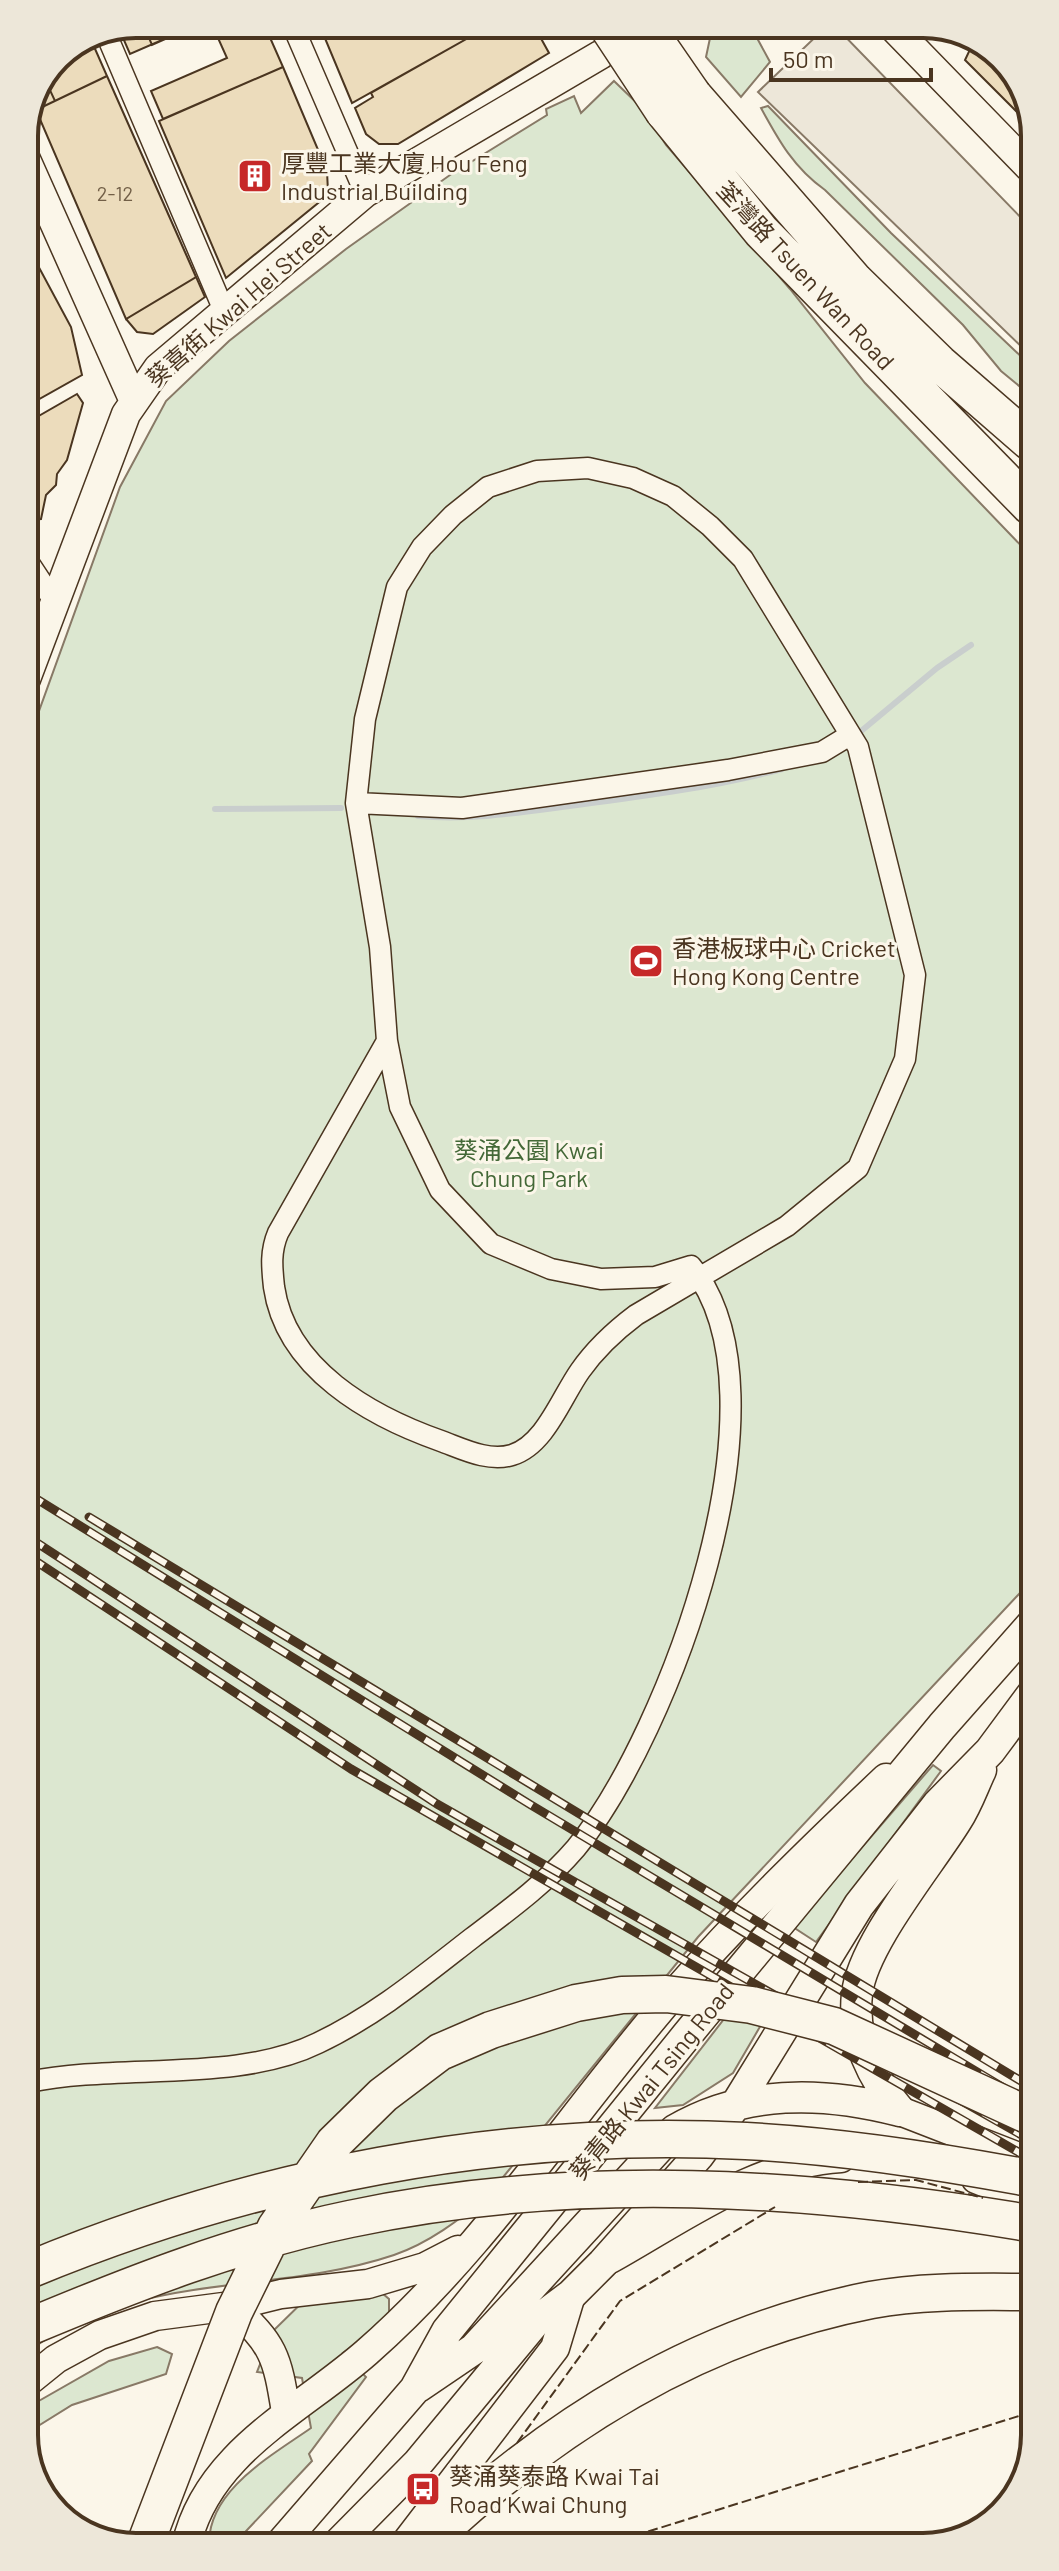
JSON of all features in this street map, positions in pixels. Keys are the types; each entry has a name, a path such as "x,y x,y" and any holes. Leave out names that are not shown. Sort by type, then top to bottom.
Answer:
{"highway":[{"name":"荃灣路 Tsuen Wan Road","path":"650,38 678,103 771,242 1021,498"},
{"name":"荃灣路 Tsuen Wan Road","path":"603,40 678,103 939,363 1021,434"},
{"path":"149,2533 234,2312 276,2227 334,2143 383,2095 440,2052 491,2030 576,2003 622,1995 666,1994 752,2005 834,2026 1021,2112"},
{"path":"38,2266 99,2242 259,2193 364,2169 501,2148 625,2140 746,2141 897,2155 1021,2177"},
{"path":"38,2323 142,2280 244,2245 349,2219 505,2194 746,2191 888,2202 1021,2222"},
{"path":"439,2533 535,2449 667,2369 722,2343 792,2319 873,2300 943,2292 1021,2292"}],"main road":[{"path":"904,38 1021,159"},
{"name":"葵喜街 Kwai Hei Street","path":"38,646 133,399 158,368 365,193 603,40"},
{"path":"38,186 133,399"},
{"name":"葵青路 Kwai Tsing Road","path":"291,2533 415,2389 447,2331 942,1726 1021,1637"},
{"path":"349,2533 418,2463 535,2322 571,2295 603,2263 699,2155 737,2103 859,1905 938,1804 990,1751 1021,1709"},
{"path":"190,2533 203,2496 253,2440 391,2331 476,2239 677,1990 794,1865 942,1726"},
{"path":"900,2111 880,2088 865,2056 858,2021 857,1994 878,1941 959,1817 990,1751"},
{"path":"415,2389 474,2349 675,2130 702,2114 737,2103 776,2097 822,2097 900,2111 1021,2158"},
{"path":"699,2155 746,2137 782,2131 819,2131 854,2138 944,2167 1021,2197"},
{"path":"603,2263 721,2196 787,2169 852,2157 890,2157 944,2167"},
{"path":"38,2374 56,2359 100,2335 155,2316 231,2306 281,2294 368,2284 425,2267 476,2239"},
{"path":"413,2533 555,2348 571,2295"},
{"path":"231,2306 256,2328 275,2355 286,2412"}],"street":[{"path":"298,38 365,193"},
{"path":"110,42 225,313"},
{"path":"38,2081 116,2071 230,2066 269,2059 315,2045 401,1993 530,1893 575,1849 619,1786 654,1719 685,1643 710,1554 728,1429 727,1358 701,1278 691,1266 655,1277 601,1279 551,1269 491,1244 440,1190 400,1107 387,1041 380,947 356,803 365,719 397,587 422,547 453,515 488,487 537,471 588,468 633,478 673,496 710,526 743,559 858,747 915,975 905,1059 858,1168 787,1226 701,1278 627,1321 579,1372 537,1439 513,1455 480,1455 414,1432 351,1397 311,1362 284,1327 276,1297 272,1254 281,1227 387,1041"},
{"path":"38,577 54,601"},
{"path":"356,803 462,808 728,770 822,752 850,735"}],"green space":[{"path":"710,38 757,38 770,62 741,97 706,57"},
{"name":"葵涌公園 Kwai Chung Park","path":"614,81 644,110 666,145 790,289 865,383 1021,546 1021,1592 698,1937 487,2197 466,2214 431,2237 394,2255 348,2268 208,2288 117,2307 73,2325 38,2345 38,714 120,487 166,401 229,341 346,249 450,175 547,115 546,109 574,96 581,113"},
{"path":"768,106 891,233 1021,356 1021,388 1001,371 963,325 796,163 761,108"},
{"path":"933,1765 941,1771 816,1942 793,1927"},
{"path":"731,2010 768,2013 733,2073 683,2105 655,2108"},
{"path":"362,2276 389,2299 389,2320 343,2353 366,2377 309,2454 312,2461 244,2533 210,2533 218,2508 244,2477 311,2428 302,2378 257,2372 273,2331 316,2289"},
{"path":"157,2347 172,2354 166,2374 72,2405 38,2426 38,2401 109,2361"}],"shaded area":[{"path":"814,38 847,38 1021,218 1021,346 758,92"}],"building":[{"path":"149,38 168,38 152,45"},
{"path":"167,38 130,54 124,39"},
{"path":"218,38 270,38 283,67 163,119 151,91 227,58"},
{"path":"325,38 468,38 352,103"},
{"path":"468,38 541,38 549,53 398,144 379,144 366,134 355,108 373,97 371,93"},
{"path":"94,48 107,76 55,101 50,90 55,82 67,67"},
{"path":"94,48 107,76 43,107 55,82 67,67"},
{"path":"970,50 997,71 1011,93 1018,113 965,60"},
{"name":"厚豐工業大廈 Hou Feng Industrial Building","path":"283,67 327,171 328,192 226,278 159,121"},
{"path":"107,76 196,277 126,319 40,119 43,107"},
{"path":"107,76 205,297 153,334 137,332 126,319 40,119 43,107"},
{"path":"38,266 71,327 82,375 38,400"},
{"path":"77,394 83,403 67,460 57,474 56,485 46,495 41,519 38,519 38,416"}],"waterway":[{"path":"860,732 937,668 971,645"},
{"path":"418,816 477,817 537,810 680,790 782,769"},
{"path":"215,809 341,808"}],"railway":[{"path":"38,1500 531,1805 1021,2098"},
{"path":"89,1517 1021,2081"},
{"path":"38,1544 437,1804 1021,2135"},
{"path":"38,1563 351,1769 1021,2154"}],"fence":[{"path":"858,2182 916,2180 983,2198"},
{"path":"517,2443 620,2301 775,2207"},
{"path":"643,2533 1021,2415"}],"place":[{"name":"厚豐工業大廈 Hou Feng Industrial Building","path":"255,176"},
{"name":"香港板球中心 Cricket Hong Kong Centre","path":"646,961"},
{"name":"葵涌葵泰路 Kwai Tai Road Kwai Chung","path":"423,2489"}]}
